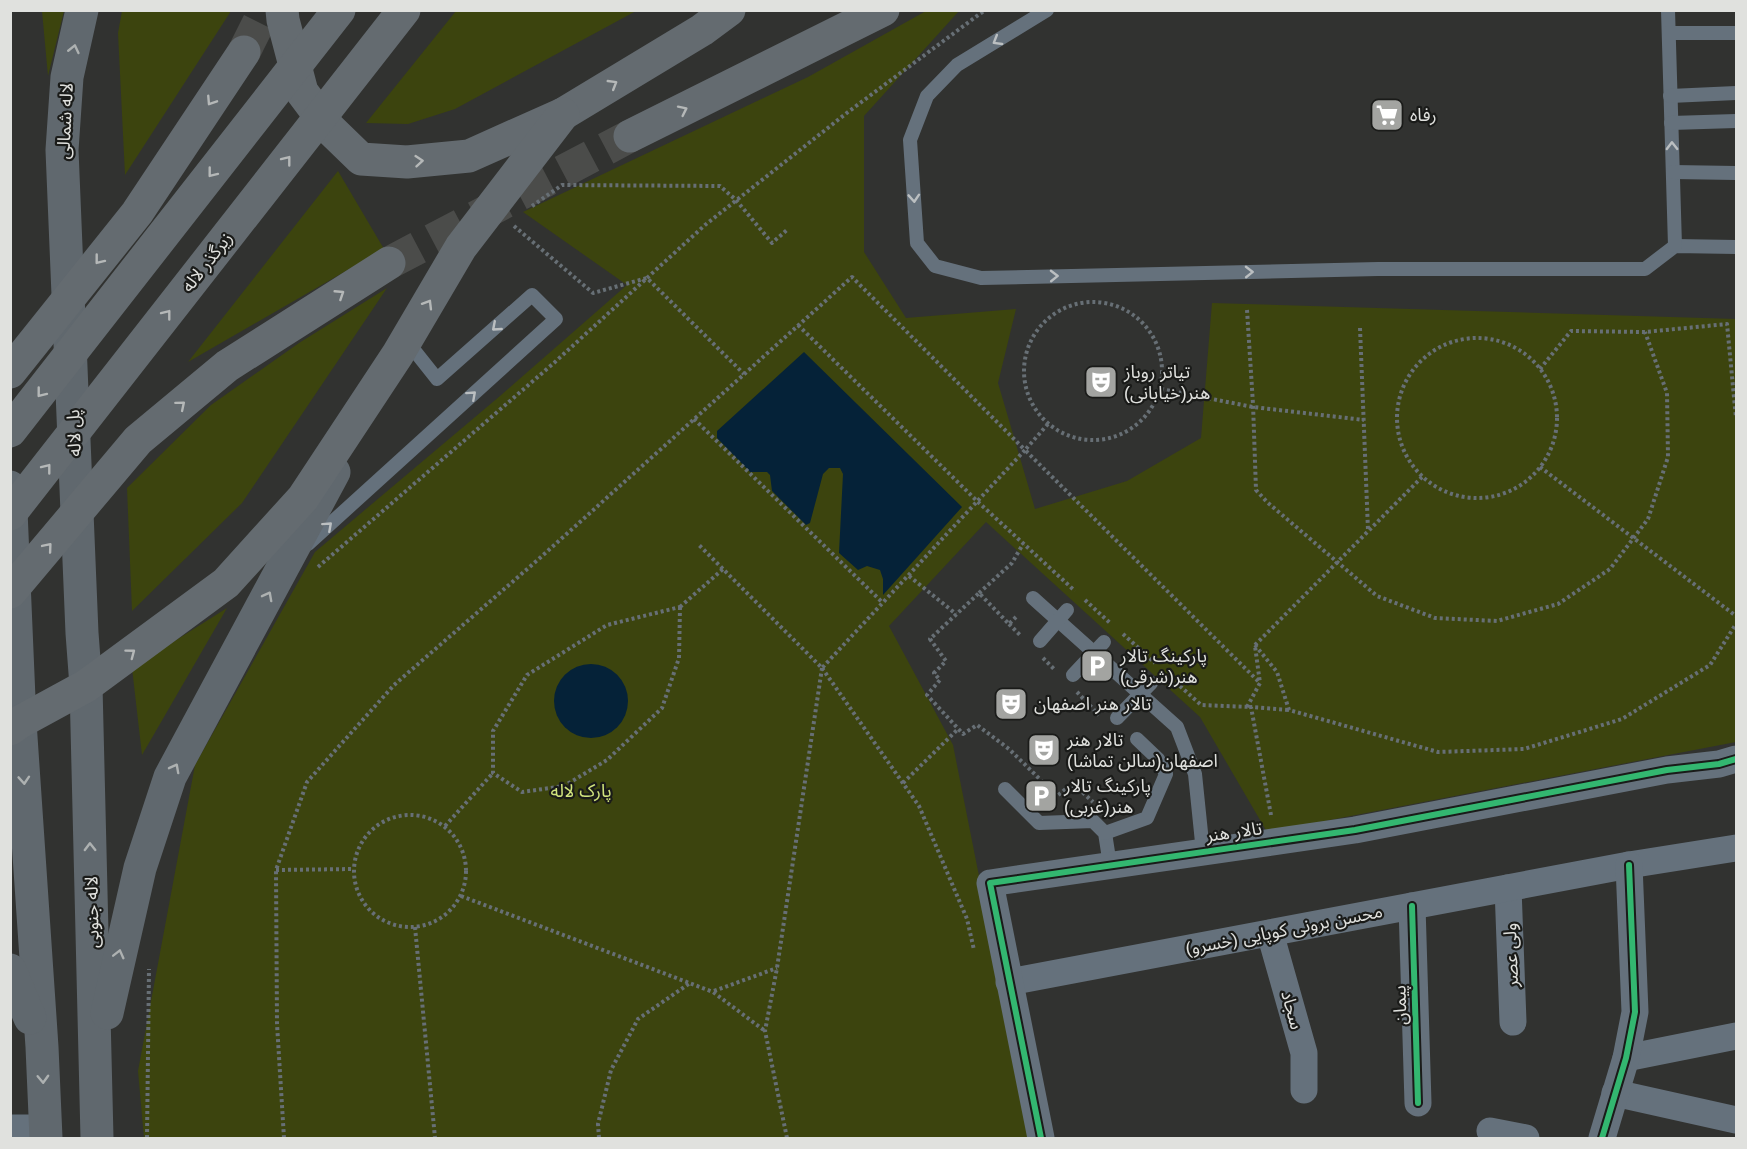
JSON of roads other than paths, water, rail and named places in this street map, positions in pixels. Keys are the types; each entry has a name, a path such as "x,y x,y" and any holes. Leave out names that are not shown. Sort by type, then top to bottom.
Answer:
{"highway":[{"path":"10,431 339,10"},
{"name":"زیرگذر لاله","path":"10,514 404,10"},
{"path":"283,15 302,92 329,128 361,159 407,162 469,156 563,114 702,30 729,10"},
{"path":"702,30 747,10"},
{"path":"630,136 883,10"},
{"path":"10,372 137,213 244,52"},
{"path":"15,725 86,686 226,583 303,498 402,347 461,247 563,114"},
{"path":"10,592 138,440 227,366 388,263"}],"main road":[{"name":"لاله شمالی","path":"65,232 63,150 67,77 82,10"},
{"name":"پل لاله","path":"65,232 86,686"},
{"path":"96,1073 117,966 140,868 170,777 299,568 402,347"},
{"path":"10,487 18,675 15,725 42,1047 45,1133"},
{"name":"لاله جنوبی","path":"86,686 97,1138"},
{"path":"10,970 42,1047"}],"street":[{"name":"تالار هنر","path":"1041,1138 990,883 1355,830 1667,770 1719,764 1737,759"},
{"name":"محسن برونی کوپایی (خسرو)","path":"1009,982 1629,865 1737,848"},
{"path":"1602,1138 1626,1058 1635,1012 1629,865"},
{"name":"ولی عصر","path":"1508,888 1513,1022"},
{"name":"پیمان","path":"1412,906 1418,1102"},
{"name":"سجاد","path":"1270,933 1304,1053 1304,1090"},
{"path":"1626,1058 1737,1036"},
{"path":"1615,1093 1737,1120"},
{"path":"10,1128 45,1133"},
{"path":"1490,1131 1526,1138"}],"lane":[{"path":"1047,10 957,65 927,96 910,140 917,243 935,266 981,278 1378,269 1645,269 1675,246 1737,247"},
{"path":"1668,10 1675,246"},
{"path":"1669,33 1737,33"},
{"path":"1670,96 1737,93"},
{"path":"1671,123 1737,121"},
{"path":"1672,172 1737,173"},
{"path":"299,568 556,319 532,295 437,379 402,347"},
{"path":"1033,598 1063,616 1094,654 1177,727 1195,774 1203,852"},
{"path":"1040,641 1063,616"},
{"path":"1073,675 1104,642"},
{"path":"1117,718 1151,683"},
{"path":"1105,833 1147,818 1166,774 1158,759 1137,739"},
{"path":"1005,789 1039,823 1093,821 1105,833 1110,866"}],"water":[{"path":"804,352 962,507 883,595 883,579 880,570 867,566 858,570 839,553 843,474 840,468 829,468 823,474 810,523 806,525 772,491 770,475 767,472 750,472 717,438 717,431"},
{"path":"591,664 605,667 617,675 625,687 628,701 625,715 617,727 605,735 591,738 577,735 565,727 557,715 554,701 557,687 565,675 577,667"}],"tunnel":[{"path":"244,52 265,10"},
{"path":"389,263 630,136"}],"place":[{"name":"رفاه","path":"1387,115"},
{"name":"تیاتر روباز هنر(خیابانی)","path":"1101,382"},
{"name":"پارکینگ تالار هنر(شرقی)","path":"1097,666"},
{"name":"تالار هنر اصفهان","path":"1011,704"},
{"name":"تالار هنر اصفهان(سالن تماشا)","path":"1044,750"},
{"name":"پارکینگ تالار هنر(غربی)","path":"1041,796"}],"park label":[{"name":"پارک لاله","path":"581,791"}]}
